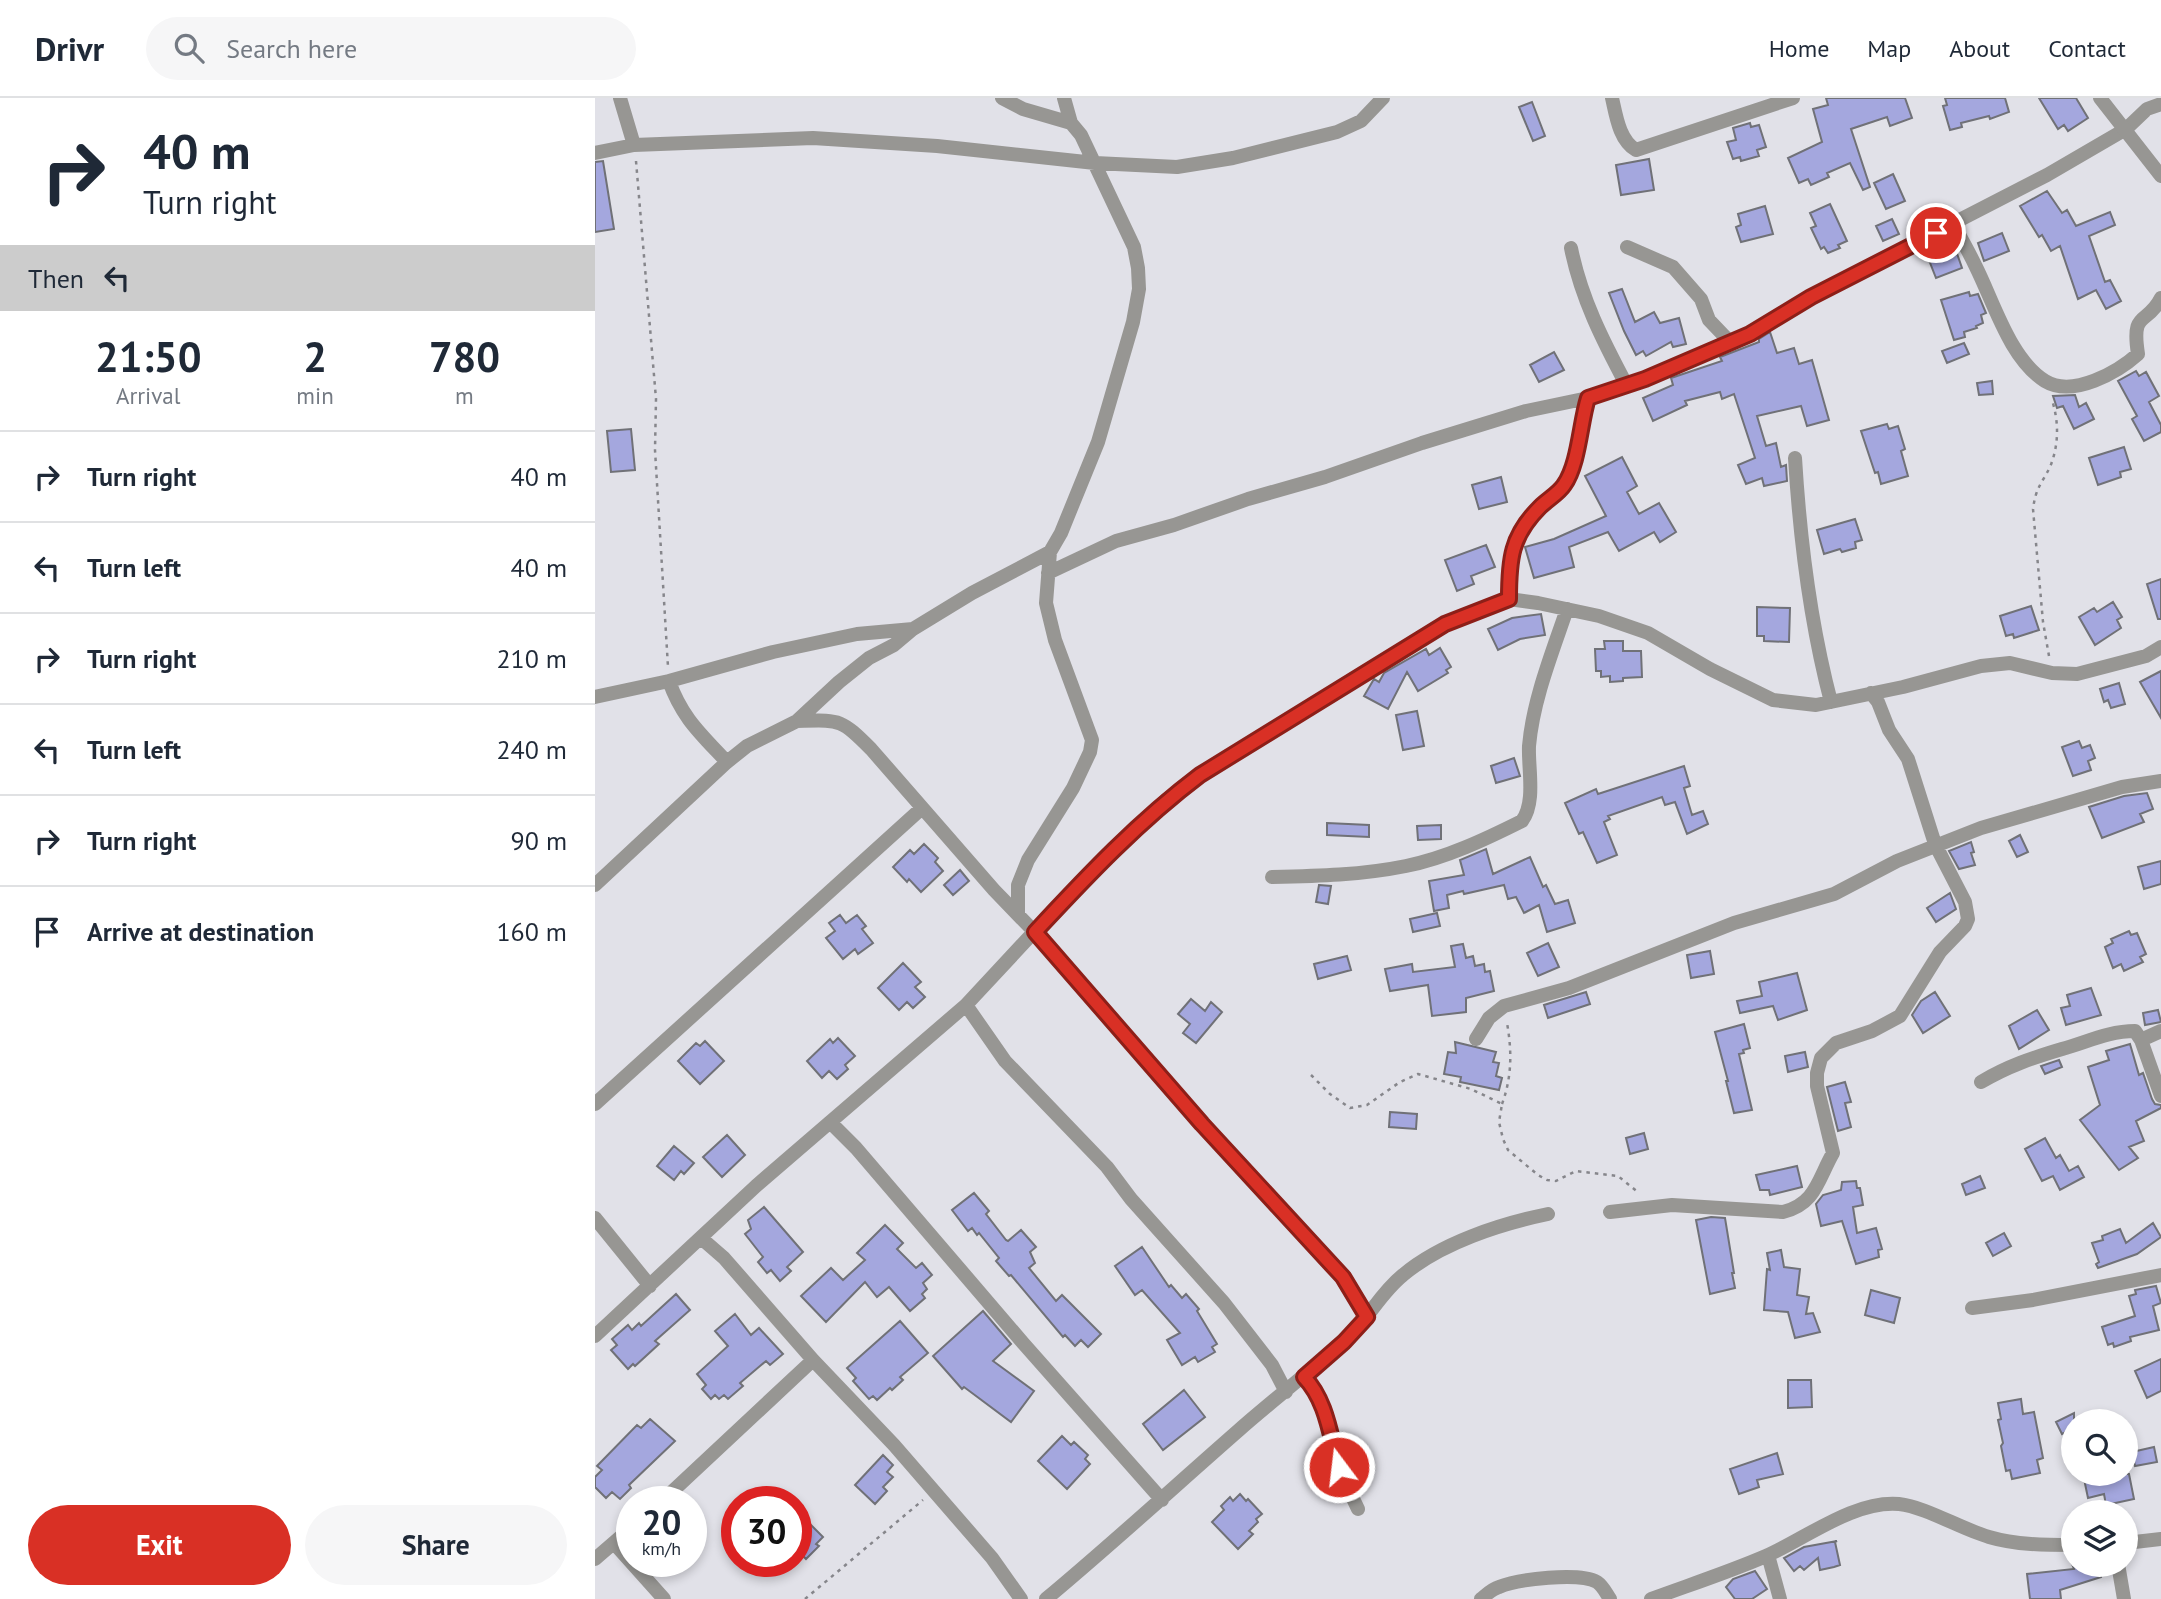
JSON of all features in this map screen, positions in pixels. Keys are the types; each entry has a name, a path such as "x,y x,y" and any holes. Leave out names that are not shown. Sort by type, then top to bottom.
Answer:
{"street":[{"path":"620,98 634,145"},
{"path":"1002,98 1023,108 1071,123"},
{"path":"1018,914 1018,885 1028,860 1073,788 1090,752 1092,740 1055,640 1046,603 1050,552 1061,533 1098,442 1133,322 1139,289 1134,247 1087,146 1071,123 1064,98"},
{"path":"1612,98 1620,128 1627,142 1636,150 1758,104 1793,98"},
{"path":"2100,98 2161,176"},
{"path":"595,153 634,145 813,138 937,146 1095,163 1177,167 1233,158 1337,132 1361,121 1380,100"},
{"path":"1048,573 1116,541 1174,525 1526,411 1588,398 1627,386 1772,321 1811,297 2047,176 2126,129 2147,109 2161,104"},
{"path":"1953,224 1976,266 2011,342 2046,382 2065,386 2089,383 2127,364 2139,354 2136,326 2142,316 2157,306 2161,298"},
{"path":"1627,247 1673,267 1701,299 1709,320 1730,342"},
{"path":"1571,248 1577,278 1587,304 1627,386"},
{"path":"1509,599 1509,573 1514,546 1523,524 1564,486 1580,440 1588,398"},
{"path":"1795,458 1804,567 1817,650 1831,702"},
{"path":"595,885 747,746 797,721 839,682 869,658 894,645 913,628 1050,552"},
{"path":"595,1336 829,1122 966,1005 1127,836 1166,800 1200,775 1445,624 1509,599 1567,609 1599,616 1648,633 1710,669 1773,699 1816,705 1980,666 2010,663 2052,673 2077,674 2146,656 2161,647"},
{"path":"1272,877 1360,873 1409,865 1459,848 1522,821 1528,813 1528,770 1533,723 1545,674 1567,609"},
{"path":"595,697 669,681 773,652 857,635 913,628"},
{"path":"669,681 686,718 727,762"},
{"path":"1610,1212 1672,1205 1783,1212 1797,1209 1809,1200 1833,1153 1817,1086 1821,1058 1836,1043 1872,1031 1900,1016 1940,953 1965,926 1968,919 1965,902 1935,844 1908,759 1889,730 1878,702 1871,693"},
{"path":"797,721 835,720 852,730 1035,932 1202,1124 1343,1277 1367,1317"},
{"path":"1476,1039 1489,1018 1504,1006 1569,988 1734,923 1834,894 1935,844 2052,806 2122,787 2161,781"},
{"path":"595,1104 922,808"},
{"path":"966,1005 1005,1061 1107,1167 1131,1199 1224,1303 1272,1366 1286,1392"},
{"path":"1982,1082 2004,1068 2119,1031 2135,1031 2141,1040 2161,1096"},
{"path":"2141,1040 2161,1031"},
{"path":"829,1122 856,1148 1162,1500"},
{"path":"1046,1599 1241,1428 1344,1342 1403,1274 1483,1232 1548,1214"},
{"path":"595,1218 650,1286"},
{"path":"701,1238 732,1267 813,1360 894,1445 992,1558 1021,1599"},
{"path":"1972,1308 2033,1300 2161,1275"},
{"path":"678,1486 813,1360"},
{"path":"1304,1377 1316,1389 1339,1467 1358,1509"},
{"path":"1651,1599 1768,1555 1818,1528 1879,1505 1899,1504 1990,1538 2061,1544"},
{"path":"2138,1542 2161,1539"},
{"path":"595,1559 614,1542 664,1599"},
{"path":"1768,1555 1780,1599"},
{"path":"2120,1577 2124,1599"},
{"path":"1481,1599 1496,1588 1515,1581 1562,1578 1595,1581 1604,1587 1610,1599"}],"path":[{"path":"634,145 656,399 657,487 669,681"},
{"path":"2046,382 2057,414 2057,438 2051,464 2040,481 2033,509 2043,622 2052,673"},
{"path":"1504,1006 1511,1059 1508,1088 1499,1122 1509,1150 1547,1180 1556,1181 1576,1171 1618,1176 1654,1207"},
{"path":"1311,1074 1330,1094 1350,1108 1367,1105 1400,1082 1418,1074 1471,1089 1503,1104"},
{"path":"805,1599 933,1492"}],"building":[{"path":"1826,98 1905,98 1912,118 1890,126 1887,117 1851,129 1870,187 1863,190 1850,163 1827,173 1829,177 1811,185 1808,179 1799,183 1788,158 1822,142 1813,109 1828,105"},
{"path":"1945,98 2005,98 2009,112 1990,119 1989,116 1961,123 1962,127 1950,130 1943,106 1947,105"},
{"path":"2039,98 2076,98 2088,118 2068,131 2064,125 2058,129"},
{"path":"1532,102 1545,136 1533,141 1519,107"},
{"path":"1750,123 1751,127 1759,125 1766,147 1757,150 1759,156 1741,161 1740,157 1733,159 1727,142 1736,140 1733,128"},
{"path":"1649,159 1654,190 1621,195 1616,165"},
{"path":"603,161 614,229 595,232 595,162"},
{"path":"1893,174 1905,201 1886,209 1874,183"},
{"path":"2047,191 2062,213 2067,210 2076,226 2110,212 2115,225 2089,236 2105,282 2110,280 2121,301 2106,309 2096,290 2078,299 2060,246 2051,251 2020,206"},
{"path":"1830,204 1847,241 1838,245 1840,248 1828,253 1824,247 1821,249 1811,228 1816,226 1810,213"},
{"path":"1765,206 1773,234 1741,242 1736,227 1741,225 1738,214"},
{"path":"1892,219 1899,234 1883,241 1876,226"},
{"path":"2002,233 2009,251 1984,261 1978,243"},
{"path":"1954,245 1962,268 1936,278 1927,255"},
{"path":"1622,289 1635,322 1654,312 1660,323 1679,318 1686,344 1673,347 1671,342 1646,356 1643,351 1636,355 1609,293"},
{"path":"1969,292 1970,296 1978,294 1986,313 1981,315 1983,323 1964,332 1965,337 1954,340 1941,300"},
{"path":"1770,332 1777,353 1794,348 1799,364 1812,360 1829,420 1807,426 1801,406 1757,416 1766,446 1776,443 1781,467 1786,465 1787,481 1764,486 1762,478 1746,484 1738,465 1755,458 1734,394 1722,399 1720,392 1685,401 1687,405 1653,421 1643,398 1673,385 1671,378 1722,361 1720,357 1759,342 1759,339"},
{"path":"1964,343 1969,354 1947,363 1942,351"},
{"path":"1554,352 1564,370 1539,382 1530,365"},
{"path":"2136,371 2139,376 2146,372 2159,396 2149,402 2161,425 2161,432 2144,441 2132,419 2137,416 2118,381"},
{"path":"1992,381 1993,394 1979,395 1977,383"},
{"path":"2075,395 2079,407 2086,403 2094,419 2074,429 2063,406 2057,408 2053,396"},
{"path":"1887,424 1889,429 1898,426 1905,449 1901,451 1908,476 1881,484 1861,431"},
{"path":"631,429 635,470 611,472 607,431"},
{"path":"2124,447 2131,469 2120,472 2121,477 2098,485 2089,458"},
{"path":"1622,457 1637,486 1627,492 1639,514 1659,503 1676,532 1660,542 1654,532 1619,551 1608,532 1569,547 1574,567 1534,578 1525,547 1554,539 1606,516 1585,476"},
{"path":"1501,477 1507,502 1479,509 1472,485"},
{"path":"1855,519 1862,540 1855,542 1856,548 1824,554 1817,530"},
{"path":"1486,545 1495,567 1471,576 1474,584 1457,591 1445,560"},
{"path":"2161,579 2161,619 2158,619 2147,584"},
{"path":"2113,602 2122,617 2117,620 2121,628 2095,645 2079,617 2094,608 2097,612"},
{"path":"2031,606 2039,630 2014,638 2013,634 2006,636 2000,616"},
{"path":"1757,607 1790,608 1789,642 1764,641 1764,636 1757,636"},
{"path":"1541,614 1545,635 1520,639 1498,650 1488,629 1512,618"},
{"path":"1604,641 1623,641 1623,651 1641,651 1642,677 1610,682 1610,676 1601,677 1601,671 1596,671 1595,649 1605,649"},
{"path":"1440,648 1451,667 1446,670 1448,673 1418,691 1407,672 1388,709 1364,696 1374,679 1379,682 1384,673 1426,649 1429,655"},
{"path":"2161,671 2161,718 2140,682"},
{"path":"2119,683 2125,704 2111,708 2108,700 2104,702 2100,689"},
{"path":"1417,711 1424,746 1403,750 1396,715"},
{"path":"2079,741 2082,748 2090,745 2095,758 2088,761 2091,770 2073,776 2062,747"},
{"path":"1514,758 1520,776 1496,783 1491,766"},
{"path":"1684,766 1690,786 1684,788 1692,815 1703,811 1708,824 1687,834 1675,802 1665,805 1662,797 1608,816 1610,819 1604,822 1617,855 1597,863 1583,832 1579,834 1565,803 1596,789 1598,794"},
{"path":"2147,793 2153,809 2140,814 2144,822 2102,838 2089,807 2124,796"},
{"path":"1327,823 1369,825 1369,837 1327,835"},
{"path":"1441,825 1441,839 1418,840 1417,826"},
{"path":"2020,835 2028,852 2017,857 2009,841"},
{"path":"1971,842 1975,865 1959,869 1949,851"},
{"path":"924,844 938,858 935,862 943,871 921,892 893,867 910,850 914,854"},
{"path":"1486,849 1493,874 1530,857 1543,887 1546,885 1555,904 1568,900 1575,923 1547,932 1539,905 1524,913 1516,897 1508,899 1504,885 1447,895 1449,908 1434,911 1429,881 1464,875 1460,860"},
{"path":"2161,861 2161,884 2144,889 2138,867"},
{"path":"960,870 969,881 953,895 944,885"},
{"path":"1319,885 1331,886 1328,904 1316,902"},
{"path":"1950,893 1956,909 1936,922 1927,908"},
{"path":"1437,913 1440,926 1413,932 1410,919"},
{"path":"840,915 846,923 857,915 866,926 862,929 873,943 858,954 855,949 843,959 826,938 835,931 829,923"},
{"path":"2129,931 2131,935 2137,933 2146,954 2140,957 2143,962 2124,971 2121,964 2113,968 2105,947 2113,943 2111,939"},
{"path":"1548,943 1559,967 1538,976 1527,953"},
{"path":"1463,944 1466,958 1473,956 1475,966 1484,964 1485,972 1490,971 1494,991 1466,998 1466,1012 1432,1016 1428,985 1390,991 1385,969 1412,964 1413,972 1455,967 1451,946"},
{"path":"1710,951 1714,974 1691,978 1687,955"},
{"path":"1347,956 1351,970 1318,979 1314,964"},
{"path":"903,963 921,982 915,987 925,997 913,1008 907,1002 899,1010 878,988"},
{"path":"1797,973 1807,1010 1778,1020 1773,1006 1740,1013 1737,1001 1762,996 1759,982"},
{"path":"2091,988 2101,1015 2066,1025 2061,1008 2070,1006 2067,995"},
{"path":"1586,992 1590,1004 1548,1018 1544,1005"},
{"path":"1935,992 1950,1016 1923,1033 1912,1015 1921,1001"},
{"path":"1191,999 1205,1011 1211,1002 1222,1012 1196,1043 1183,1033 1190,1024 1178,1014"},
{"path":"2037,1010 2049,1030 2019,1049 2009,1026"},
{"path":"2158,1010 2161,1022 2145,1025 2143,1013"},
{"path":"1744,1024 1750,1048 1739,1054 1752,1110 1734,1113 1715,1032"},
{"path":"838,1038 855,1056 845,1065 848,1069 837,1079 829,1071 822,1078 807,1061 830,1039 833,1043"},
{"path":"705,1041 724,1061 700,1084 678,1061 696,1043 700,1046"},
{"path":"1455,1042 1496,1052 1493,1062 1499,1063 1496,1076 1502,1078 1499,1090 1460,1082 1461,1077 1444,1074 1448,1052 1456,1053"},
{"path":"2130,1044 2139,1075 2143,1073 2152,1099 2155,1104 2161,1105 2161,1108 2136,1121 2144,1141 2129,1147 2138,1158 2119,1170 2080,1120 2100,1105 2088,1067 2109,1060 2106,1051"},
{"path":"1805,1052 1808,1067 1788,1072 1785,1056"},
{"path":"2059,1060 2062,1067 2045,1074 2041,1066"},
{"path":"1845,1082 1851,1102 1845,1103 1851,1127 1838,1131 1827,1087"},
{"path":"1390,1112 1417,1114 1416,1129 1389,1127"},
{"path":"1644,1133 1648,1149 1630,1154 1626,1138"},
{"path":"727,1135 745,1155 722,1177 703,1157"},
{"path":"2045,1138 2056,1158 2060,1155 2069,1171 2078,1166 2084,1177 2060,1190 2053,1176 2042,1181 2025,1149"},
{"path":"674,1146 694,1163 684,1174 681,1171 674,1180 657,1166"},
{"path":"1797,1166 1802,1187 1770,1195 1769,1190 1760,1190 1756,1175"},
{"path":"1980,1176 1985,1188 1966,1195 1962,1184"},
{"path":"1856,1181 1863,1205 1853,1207 1857,1233 1876,1228 1882,1249 1878,1250 1879,1257 1856,1264 1842,1221 1821,1226 1816,1204 1823,1195 1841,1190 1842,1182"},
{"path":"974,1193 989,1211 986,1214 1006,1240 1021,1230 1036,1247 1030,1252 1035,1263 1029,1268 1056,1301 1062,1295 1101,1334 1088,1347 1081,1340 1075,1346 1065,1335 1063,1337 996,1261 999,1258 979,1233 977,1235 972,1228 968,1231 952,1210"},
{"path":"764,1207 803,1252 787,1267 791,1271 780,1281 771,1270 767,1273 758,1262 763,1257 745,1234 751,1229 748,1220"},
{"path":"1725,1218 1735,1288 1710,1294 1696,1220"},
{"path":"2153,1223 2161,1237 2137,1254 2098,1268 2096,1264 2099,1262 2092,1243 2103,1240 2102,1236 2120,1229 2126,1243"},
{"path":"885,1225 903,1243 897,1249 916,1268 922,1263 932,1275 923,1283 927,1289 922,1294 925,1298 910,1311 889,1287 877,1297 865,1282 826,1322 801,1296 831,1268 843,1280 865,1260 857,1253"},
{"path":"2004,1233 2011,1246 1993,1256 1986,1243"},
{"path":"1142,1247 1169,1287 1171,1285 1182,1298 1186,1294 1199,1309 1197,1311 1217,1344 1212,1347 1215,1352 1198,1362 1195,1357 1182,1365 1167,1340 1180,1333 1142,1290 1135,1295 1115,1266"},
{"path":"1781,1250 1784,1267 1800,1269 1797,1295 1809,1297 1806,1314 1813,1313 1820,1332 1795,1338 1788,1312 1764,1310 1767,1269 1770,1270 1767,1253"},
{"path":"2156,1286 2161,1303 2153,1306 2159,1330 2130,1337 2131,1341 2114,1347 2113,1343 2108,1345 2102,1327 2135,1316 2129,1296 2136,1294 2135,1290"},
{"path":"1871,1290 1900,1298 1894,1323 1865,1315"},
{"path":"676,1294 690,1310 655,1341 659,1344 628,1369 611,1350 617,1345 612,1339 628,1325 632,1330 639,1323 641,1326"},
{"path":"983,1311 1011,1344 993,1361 1034,1391 1011,1422 964,1387 962,1389 933,1356"},
{"path":"735,1314 751,1335 759,1328 783,1354 770,1365 766,1361 740,1383 743,1386 728,1399 724,1395 719,1399 715,1395 711,1399 702,1389 706,1385 697,1374 728,1346 715,1331"},
{"path":"900,1321 928,1353 900,1377 903,1380 892,1390 890,1388 877,1400 873,1396 869,1399 853,1381 856,1378 847,1368"},
{"path":"2161,1359 2161,1391 2147,1398 2135,1371"},
{"path":"1788,1380 1811,1380 1812,1407 1788,1408"},
{"path":"1184,1390 1205,1417 1163,1450 1143,1424"},
{"path":"2021,1399 2023,1414 2034,1412 2043,1458 2037,1460 2040,1473 2012,1479 2010,1470 2006,1471 2001,1446 2003,1443 1998,1420 2001,1419 1998,1403"},
{"path":"650,1419 675,1441 630,1486 616,1486 616,1496 612,1492 606,1498 595,1487 595,1477 602,1470 597,1466 637,1425 641,1428"},
{"path":"2061,1420 2061,1432 2056,1422"},
{"path":"1062,1436 1071,1445 1074,1442 1088,1455 1085,1459 1090,1464 1067,1489 1038,1461"},
{"path":"2154,1447 2157,1462 2138,1465 2138,1451"},
{"path":"1777,1453 1783,1474 1757,1480 1759,1487 1739,1494 1730,1469"},
{"path":"883,1455 893,1465 887,1472 893,1477 883,1487 887,1491 875,1504 855,1485"},
{"path":"2086,1486 2131,1486 2134,1499 2105,1500 2104,1494 2088,1498"},
{"path":"1240,1494 1262,1514 1249,1531 1253,1534 1238,1549 1212,1522 1224,1510 1221,1506 1230,1497 1233,1501"},
{"path":"812,1526 823,1537 816,1544 819,1546 812,1553"},
{"path":"1837,1541 1835,1542 1840,1565 1834,1567 1820,1570 1818,1558 1804,1570 1800,1566 1794,1571 1784,1558 1804,1547"},
{"path":"2061,1570 2061,1577 2101,1577 2060,1590 2061,1599 2030,1599 2027,1574"},
{"path":"1755,1571 1767,1589 1752,1599 1735,1599 1726,1587 1733,1579"}],"route":[{"path":"1339,1467 1316,1389 1304,1377 1344,1342 1367,1317 1359,1299 1343,1277 1202,1124 1035,932 1127,836 1166,800 1200,775 1445,624 1509,599 1509,573 1514,546 1523,524 1564,486 1580,440 1588,398 1645,379 1750,334 1811,297 1936,233"}]}
